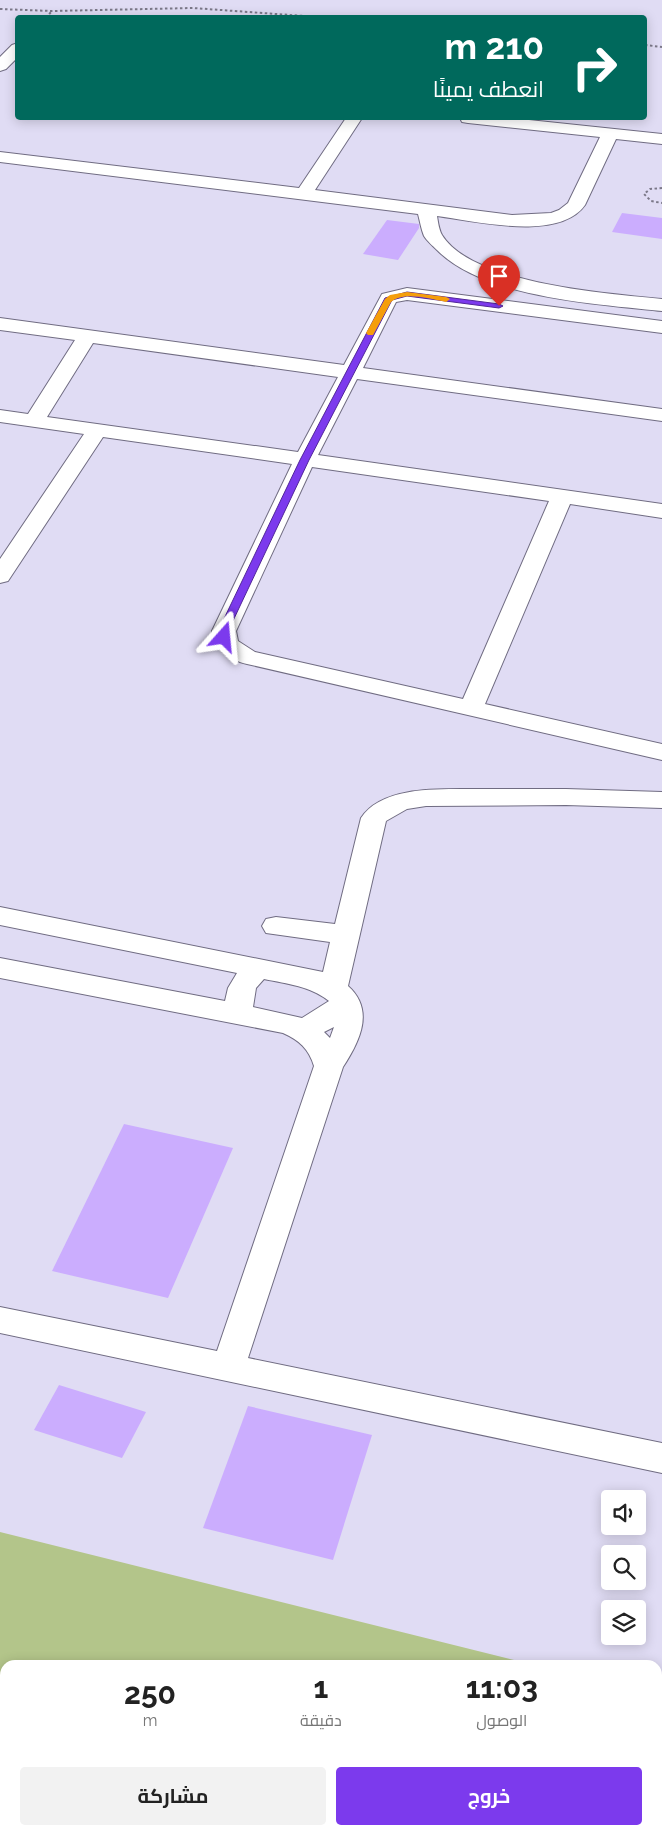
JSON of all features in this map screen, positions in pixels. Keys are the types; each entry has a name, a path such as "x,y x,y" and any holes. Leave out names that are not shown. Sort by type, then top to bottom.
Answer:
{"street":[{"path":"0,65 15,51"},
{"path":"0,65 15,67"},
{"path":"304,194 353,120"},
{"path":"487,120 662,139"},
{"path":"0,156 523,221 546,219 565,214 576,205 610,133"},
{"path":"426,209 428,226 438,242 456,258 481,271 512,283 548,291 662,305"},
{"path":"662,327 402,294 393,296 387,301 305,460 226,625 224,637 231,649 247,657 662,752"},
{"path":"0,324 662,415"},
{"path":"34,421 87,336"},
{"path":"0,416 662,511"},
{"path":"0,576 96,430"},
{"path":"472,708 562,497"},
{"path":"301,1029 327,1018 339,995 346,936 374,818 384,810 396,804 426,798 496,797 662,800"},
{"path":"0,916 313,979 339,995 350,1012 350,1022 342,1045 329,1066 228,1367"},
{"path":"276,926 346,936"},
{"path":"0,968 290,1024 301,1029 321,1045 329,1066"},
{"path":"240,1014 238,1005 241,989 259,968"},
{"path":"0,1320 662,1458"}],"path":[{"path":"0,9 52,11 193,8 290,15"},
{"path":"49,15 52,11"},
{"path":"647,45 662,47"},
{"path":"662,188 650,189 644,194 651,201 662,202"}],"green space":[{"path":"0,1532 514,1660 0,1660"}],"building":[{"path":"622,213 662,218 662,239 612,232"},
{"path":"387,220 419,224 419,228 398,260 363,254"},
{"path":"124,1124 233,1148 168,1298 52,1271"},
{"path":"59,1385 146,1412 122,1458 34,1430"},
{"path":"248,1406 372,1435 333,1560 203,1528"}],"slow traffic":[{"path":"370,333 387,301 393,296 407,294 446,299"}],"route":[{"path":"224,637 226,625 305,460 389,298 407,294 499,306"}]}
